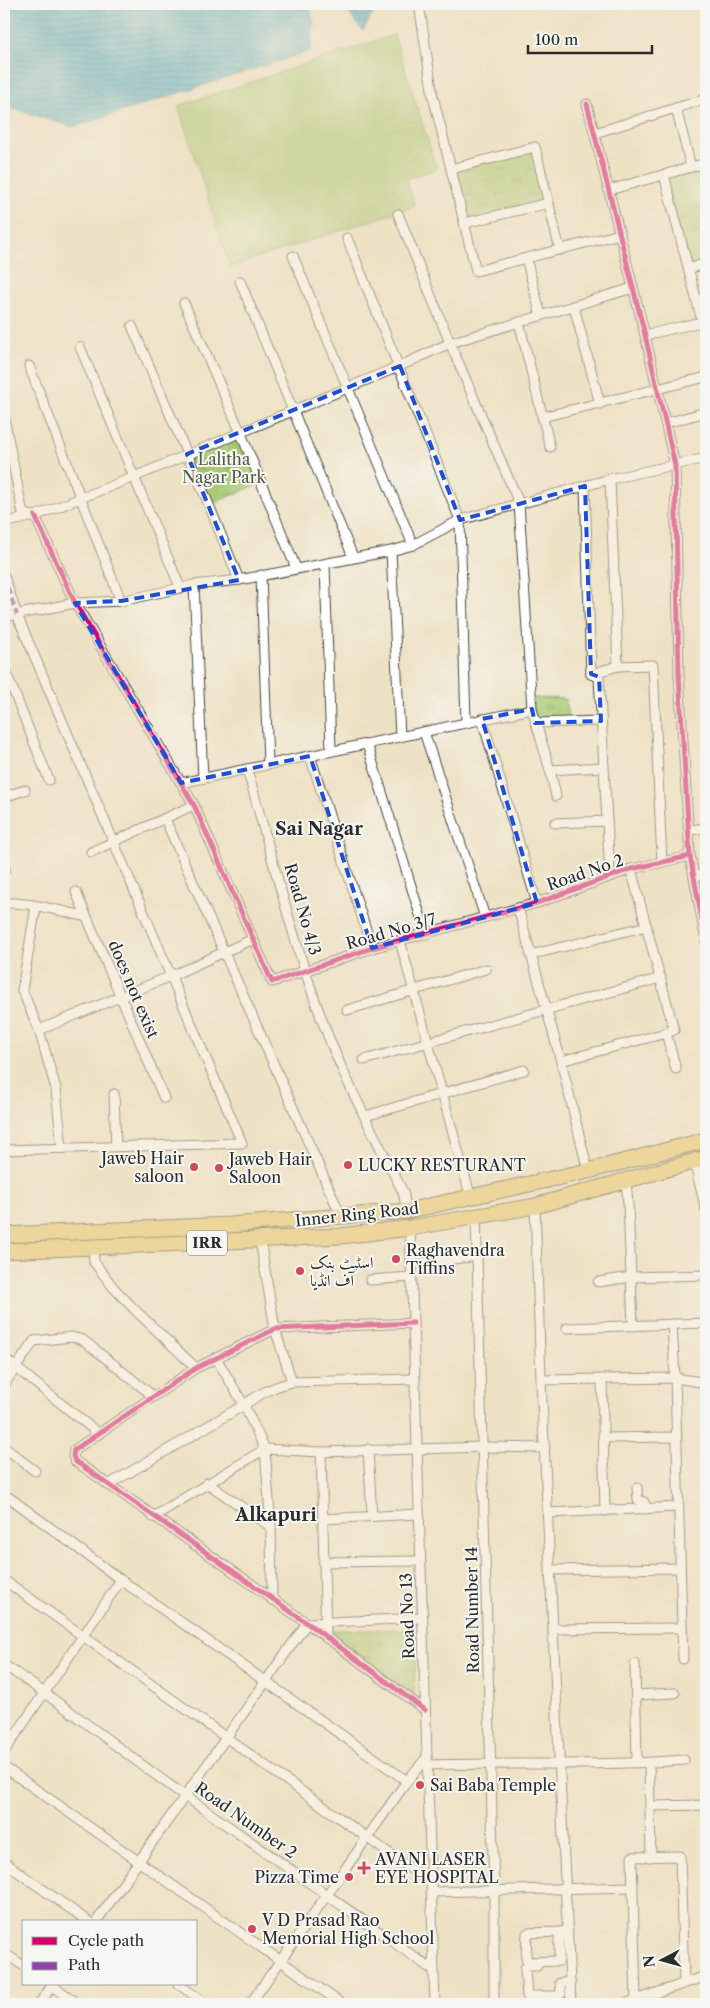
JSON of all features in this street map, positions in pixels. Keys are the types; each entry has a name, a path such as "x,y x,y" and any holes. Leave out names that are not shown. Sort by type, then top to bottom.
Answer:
{"highway":[{"name":"Inner Ring Road","path":"4,1235 230,1225 407,1211 588,1171 706,1140"},
{"path":"664,1170 665,1165 670,1161 673,1149"},
{"name":"Inner Ring Road","path":"4,1251 340,1236 410,1228 535,1206 700,1160"}],"street":[{"path":"419,4 433,96 476,271 620,234"},
{"path":"594,133 706,100"},
{"path":"587,104 645,335 675,465 680,675 690,856 703,911 706,941"},
{"path":"676,108 691,167"},
{"path":"451,169 535,147 560,250"},
{"path":"609,190 706,163"},
{"path":"645,335 704,321 664,175"},
{"path":"465,223 549,203"},
{"path":"398,214 450,343 519,503 532,709 556,796"},
{"path":"347,238 400,366 460,520 466,723"},
{"path":"293,256 413,545"},
{"path":"526,258 541,316"},
{"path":"689,268 706,263"},
{"path":"240,281 353,557"},
{"path":"4,522 35,516 134,477 400,366 450,343 633,288"},
{"path":"184,303 296,568"},
{"path":"574,307 600,404"},
{"path":"519,322 550,447"},
{"path":"132,326 239,580"},
{"path":"80,347 180,587"},
{"path":"29,366 122,601"},
{"path":"542,417 706,377"},
{"path":"666,423 706,412"},
{"path":"4,417 23,514 35,516"},
{"path":"4,617 74,603 122,601 180,587 239,580 391,551 413,545 460,520 610,479 706,458"},
{"path":"610,479 618,666"},
{"path":"585,486 591,674"},
{"path":"35,516 74,603 194,805 253,939 171,976 39,1030"},
{"path":"391,551 400,737"},
{"path":"325,564 332,751"},
{"path":"261,575 268,764"},
{"path":"4,576 17,614 242,1142 4,1150"},
{"path":"194,585 203,778"},
{"path":"591,674 618,666 653,665 662,862"},
{"path":"4,667 49,780"},
{"path":"591,674 599,677 610,875"},
{"path":"181,783 532,709"},
{"path":"482,719 537,902"},
{"path":"535,723 601,721"},
{"path":"424,732 485,917"},
{"path":"367,744 426,934"},
{"path":"310,756 372,948"},
{"path":"550,770 603,767"},
{"name":"Road No 4/3","path":"247,769 305,970 342,1069 402,1192 407,1211"},
{"path":"4,797 25,790"},
{"path":"91,852 194,805"},
{"path":"165,819 341,1216"},
{"path":"555,823 607,821"},
{"path":"689,830 706,828"},
{"name":"Road No 2","path":"518,908 610,875 690,856"},
{"path":"4,864 4,870"},
{"path":"561,1062 674,1030 631,869"},
{"path":"694,876 706,874"},
{"name":"does not exist","path":"76,892 164,1098"},
{"path":"4,904 9,902 36,906 87,917"},
{"path":"36,906 22,990 39,1030 56,1089 62,1148"},
{"path":"518,908 561,1062 588,1171"},
{"name":"Road No 3/7","path":"253,939 272,982 372,948 518,908"},
{"path":"530,955 647,926"},
{"path":"400,941 470,1198"},
{"path":"347,1010 486,969"},
{"path":"364,1060 661,978"},
{"path":"666,1033 676,1069"},
{"path":"365,1116 443,1095 524,1070"},
{"path":"114,1094 116,1146"},
{"path":"700,1160 706,1210"},
{"path":"626,1181 633,1326"},
{"path":"535,1206 544,1448 566,1889 562,1936 559,1961 529,1962 527,1960 526,1934 562,1936"},
{"name":"Road Number 14","path":"476,1216 494,1890 494,2004"},
{"name":"Road No 13","path":"410,1228 435,2004"},
{"path":"260,1240 275,1329 292,1382"},
{"path":"93,1248 94,1262 113,1287 196,1368"},
{"path":"411,1264 478,1256"},
{"path":"598,1282 631,1277 706,1275"},
{"path":"370,1280 411,1277"},
{"path":"413,1323 275,1329 196,1368 74,1450 73,1456 75,1461 108,1485 306,1623 425,1710"},
{"path":"567,1328 706,1323"},
{"path":"672,1324 683,1659"},
{"path":"4,1385 34,1342 77,1337 153,1396"},
{"path":"4,1358 99,1434"},
{"path":"216,1358 244,1405 265,1449 271,1527 272,1600"},
{"path":"541,1380 675,1378 701,1382 706,1387"},
{"path":"108,1485 244,1405 265,1390 292,1382 415,1379"},
{"path":"602,1379 605,1511"},
{"path":"604,1438 675,1437"},
{"path":"4,1447 36,1471"},
{"path":"153,1517 265,1449 321,1452 368,1449 544,1448"},
{"path":"368,1449 372,1516"},
{"path":"321,1452 326,1638"},
{"path":"207,1483 271,1527"},
{"path":"637,1488 638,1500 644,1502 646,1509"},
{"path":"10,1498 122,1580 407,1782"},
{"path":"548,1513 678,1507"},
{"path":"324,1518 419,1514"},
{"path":"324,1562 420,1561"},
{"path":"550,1570 680,1568"},
{"path":"4,1580 366,1839 431,1888 494,1890 632,1887"},
{"path":"4,1752 44,1691 122,1580"},
{"path":"97,1920 306,1623 422,1618"},
{"path":"553,1629 682,1628"},
{"name":"Road Number 2","path":"4,1664 44,1691 184,1795 328,1894 434,1971"},
{"path":"635,1664 636,1762"},
{"path":"636,1695 675,1693"},
{"path":"250,2004 407,1782 427,1760 560,1764 578,1769 636,1762 649,1763 684,1760"},
{"path":"649,1763 651,1857"},
{"path":"4,1767 342,2004"},
{"path":"650,1806 706,1805"},
{"path":"636,2000 632,1857 680,1856 684,1983"},
{"path":"4,1862 86,1920"},
{"path":"562,1936 570,1966 571,2004"},
{"path":"4,1953 22,1965"},
{"path":"570,1966 527,1966 525,1968 526,1995 529,1997 559,1996 560,1982 570,1982"},
{"path":"624,2004 706,1976"},
{"path":"38,2004 51,1986"},
{"path":"53,1986 79,2004"},
{"path":"181,1986 207,2004"}],"highlighted area":[{"path":"400,366 460,520 585,486 591,674 599,677 601,721 535,723 532,709 482,719 537,903 372,948 310,756 181,783 75,603 121,601 239,580 187,454"}],"green space":[{"path":"394,35 437,169 406,179 415,206 230,267 178,106"},
{"path":"535,147 549,203 465,223 451,169"},
{"path":"706,163 706,262 689,269 664,175"},
{"name":"Lalitha Nagar Park","path":"240,431 261,483 209,505 187,454"},
{"path":"531,698 566,699 568,722 535,723"},
{"path":"417,1629 414,1694 324,1630"}],"water":[{"path":"4,4 309,4 314,23 310,51 73,127 15,109 4,108"},
{"path":"341,4 378,4 363,31"}],"marked path":[{"path":"4,576 17,615"}],"cycle path":[{"path":"587,104 645,335 675,465 679,675 690,856 706,941"},
{"path":"35,516 75,603 194,805 272,982 372,948 537,903 631,869 690,856"},
{"path":"413,1323 275,1329 196,1368 74,1450 73,1456 75,1461 307,1623 425,1710"}],"place":[{"name":"LUCKY RESTURANT","path":"348,1165"},
{"name":"Jaweb Hair saloon","path":"194,1167"},
{"name":"Jaweb Hair Saloon","path":"219,1168"},
{"name":"Raghavendra Tiffins","path":"396,1259"},
{"name":"اسٹیٹ بنک آف انڈیا","path":"300,1271"},
{"name":"Sai Baba Temple","path":"420,1785"},
{"name":"AVANI LASER EYE HOSPITAL","path":"364,1868"},
{"name":"Pizza Time","path":"349,1877"},
{"name":"V D Prasad Rao Memorial High School","path":"252,1929"}],"district":[{"name":"Sai Nagar","path":"319,829"},
{"name":"Alkapuri","path":"276,1515"}]}
